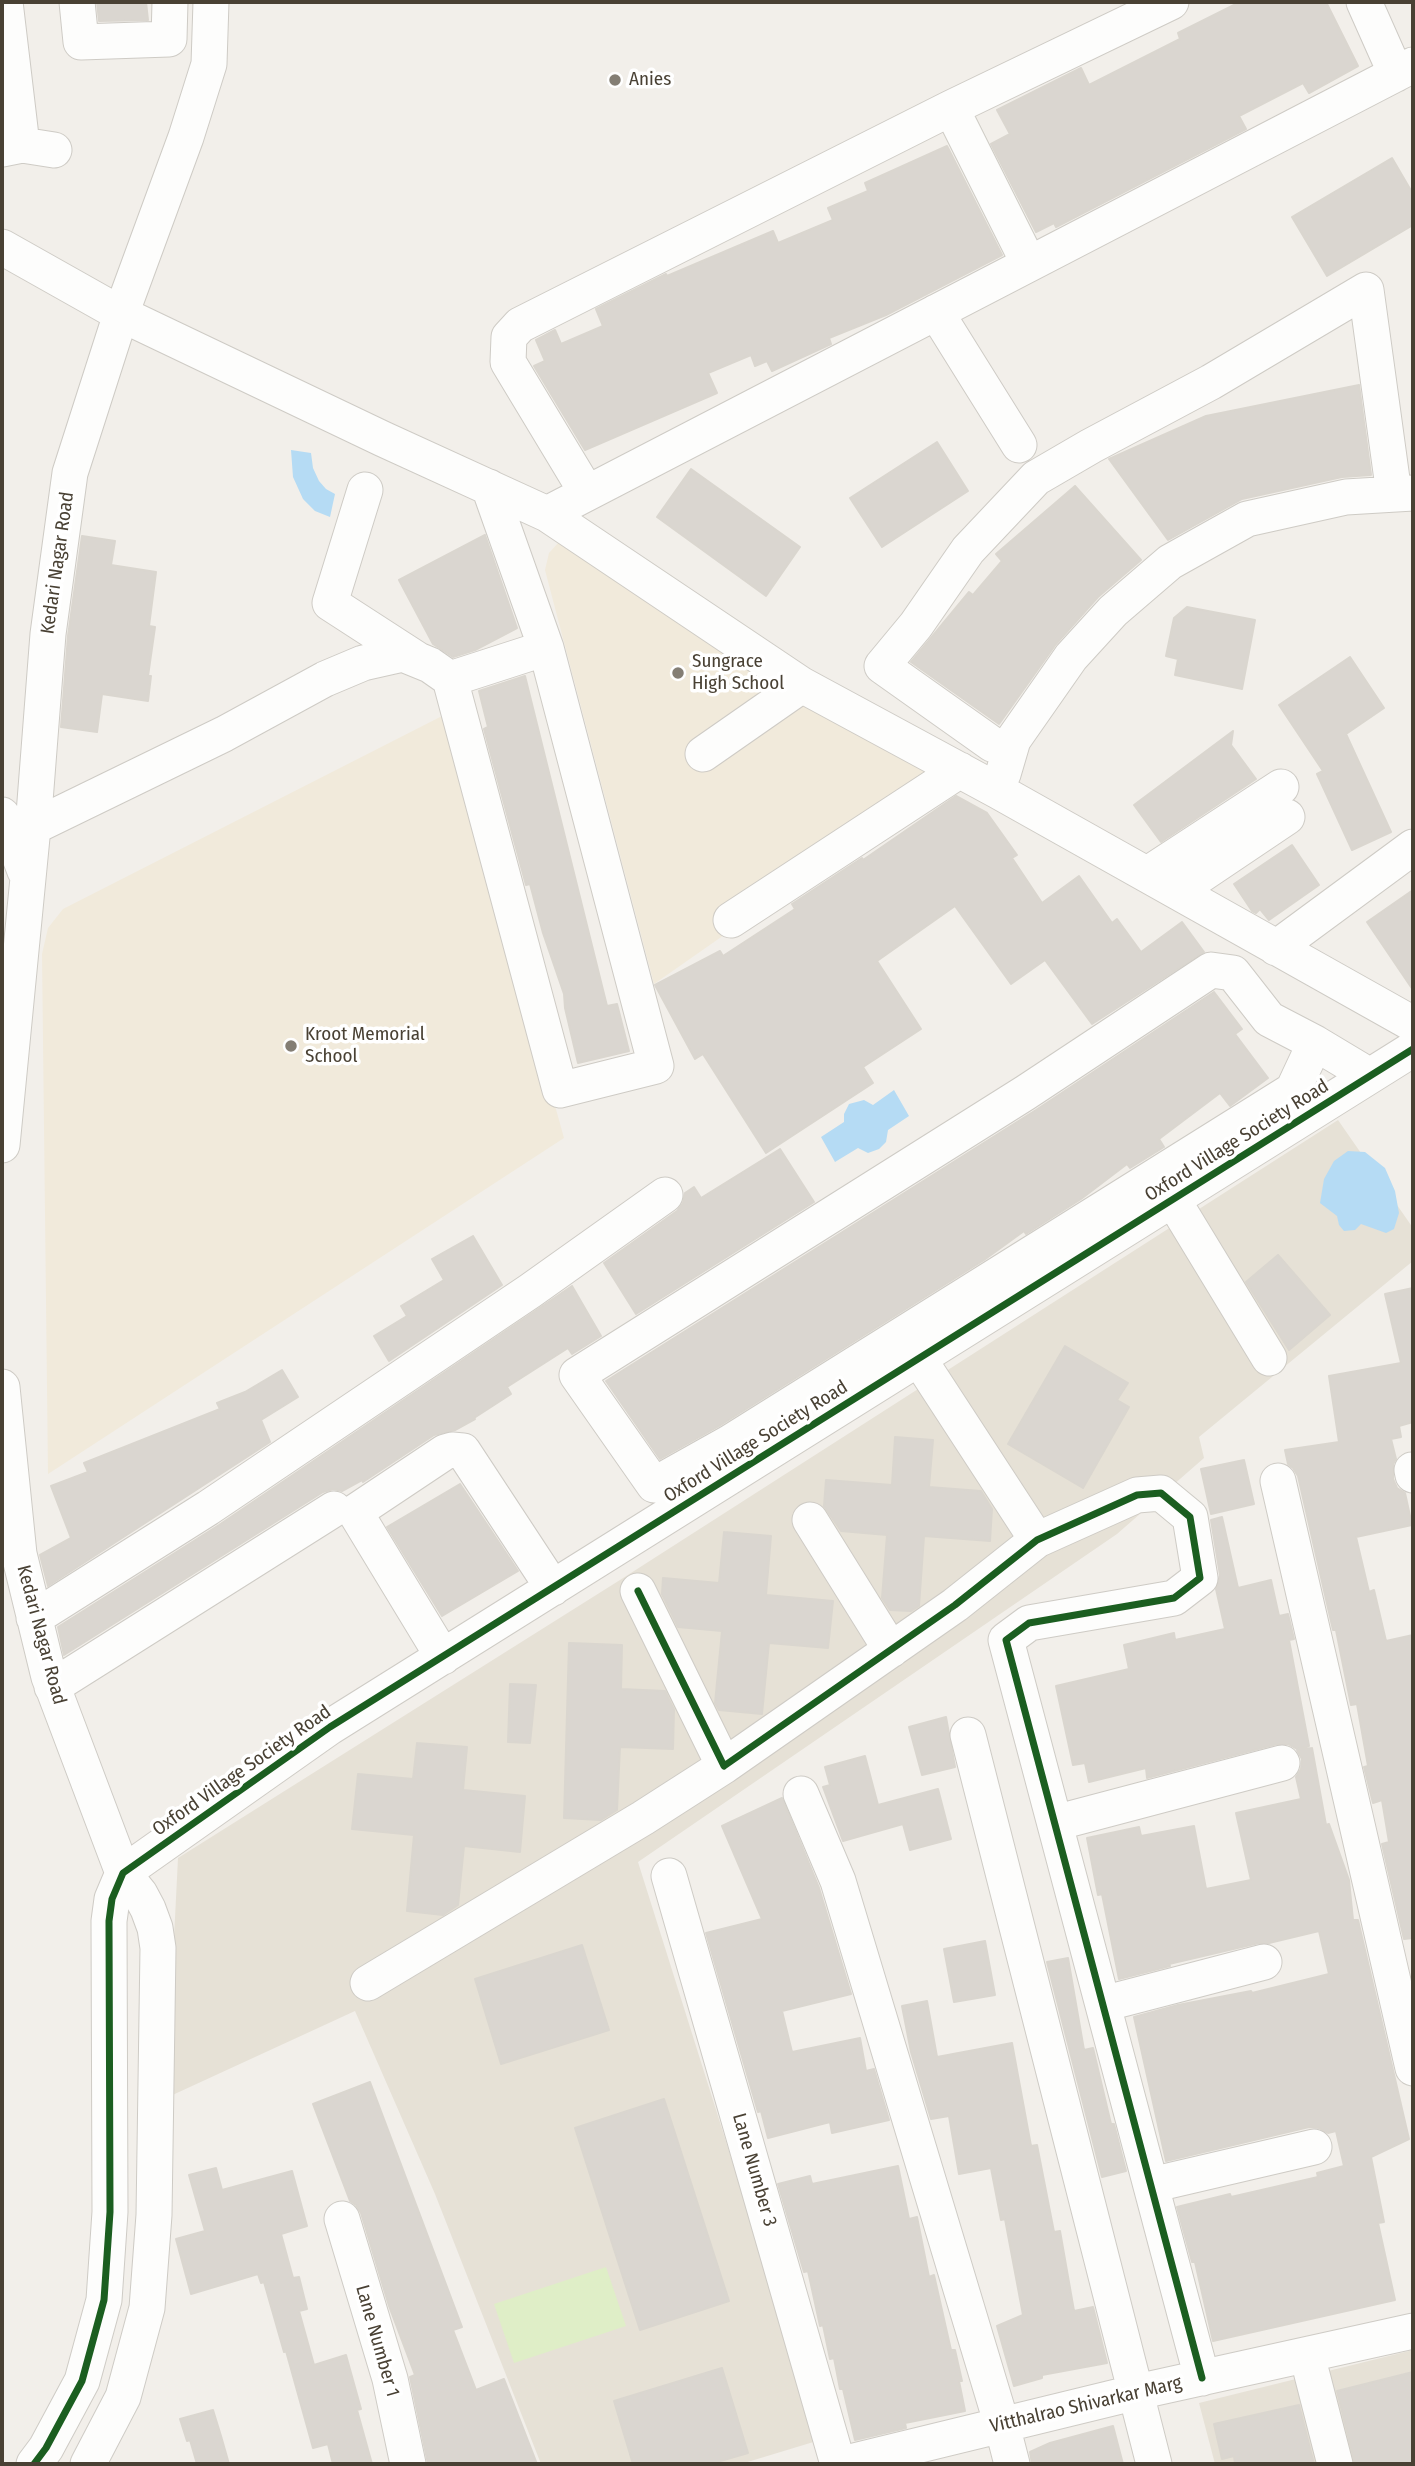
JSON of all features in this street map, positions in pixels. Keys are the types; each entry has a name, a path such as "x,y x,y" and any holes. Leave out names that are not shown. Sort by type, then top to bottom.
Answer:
{"street":[{"path":"5,2 26,148"},
{"path":"77,2 81,42 169,38 170,2"},
{"name":"Kedari Nagar Road","path":"18,821 48,635 70,473 121,314 186,137 209,64 211,2"},
{"path":"587,493 508,362 509,337 520,325 951,108 1171,2"},
{"path":"547,514 1405,69 1364,2"},
{"path":"951,108 1029,264"},
{"path":"2,247 121,314 547,514 802,685 998,790 1413,1024"},
{"path":"998,790 1013,740 1071,657 1113,611 1170,562 1247,519 1346,497 1404,494 1366,290 1211,382 1036,478 968,550 916,625 882,666 992,744 1009,751"},
{"path":"936,313 1019,445"},
{"path":"2,1145 12,934 28,877 6,821 18,821 224,734 325,679 363,663 403,654 430,665 450,679 560,1090 656,1066 546,648 489,487"},
{"path":"365,490 330,603 418,660"},
{"path":"450,679 546,648"},
{"path":"703,754 802,685"},
{"path":"731,920 960,770"},
{"path":"1162,883 1284,802"},
{"path":"1276,948 1413,847"},
{"path":"1322,1047 1293,1090 752,1428 663,1499 578,1374 1013,1100 1212,970 1233,973 1269,1019 1322,1047 1370,1076"},
{"name":"Oxford Village Society Road","path":"123,1874 330,1727 552,1588 663,1499 919,1359 1413,1049"},
{"path":"34,1618 208,1508 530,1291 665,1195"},
{"path":"1173,1200 1269,1358"},
{"path":"919,1359 1037,1539"},
{"name":"Kedari Nagar Road","path":"2,1387 11,1555 34,1618 52,1687 123,1874 140,1894 148,1909 158,1948 154,2214 147,2308 123,2397 88,2464"},
{"path":"443,1657 355,1512 445,1452 463,1451 552,1588"},
{"path":"1278,1481 1413,2068"},
{"path":"368,1983 643,1818 724,1766 955,1605 1037,1539 1138,1495 1161,1493 1190,1517 1200,1578 1174,1598 1029,1623 1006,1640 1202,2378"},
{"path":"52,1687 334,1509"},
{"path":"810,1520 891,1650"},
{"path":"638,1591 724,1766"},
{"path":"968,1735 1154,2464"},
{"path":"1055,1824 1282,1763"},
{"path":"801,1794 838,1881 1012,2464"},
{"path":"34,2464 46,2448 82,2381 104,2300 110,2212 109,1921 112,1899 123,1874"},
{"name":"Lane Number 3","path":"669,1876 840,2464"},
{"path":"1103,2004 1264,1962"},
{"path":"1151,2185 1314,2147"},
{"name":"Lane Number 1","path":"342,2219 390,2379 408,2464"},
{"name":"Vitthalrao Shivarkar Marg","path":"840,2464 1137,2392 1413,2331"},
{"path":"1307,2355 1335,2464"}],"shaded area":[{"name":"Sungrace High School","path":"559,542 953,775 654,984 545,570 549,553"},
{"name":"Kroot Memorial School","path":"446,714 564,1138 48,1474 42,954 48,928 63,909"},
{"path":"1338,1120 1413,1228 1413,1261 1199,1437 1204,1458 1117,1534 638,1862 820,2440 741,2464 541,2464 435,2194 355,2011 166,2098 178,1858 620,1580"},
{"path":"1413,2350 1413,2464 1215,2464 1199,2403"}],"green space":[{"path":"606,2267 626,2326 514,2363 494,2304"}],"water":[{"path":"291,450 311,453 313,468 319,481 335,494 330,517 315,511 303,499 293,477"},
{"path":"894,1090 909,1116 888,1130 886,1142 879,1149 868,1153 858,1148 835,1162 821,1137 844,1122 844,1114 849,1104 864,1100 873,1105"},
{"path":"1348,1151 1365,1152 1385,1168 1395,1191 1399,1213 1394,1229 1386,1233 1361,1224 1355,1230 1344,1231 1337,1216 1320,1203 1324,1179 1334,1161"}],"building":[{"path":"97,2 146,2 148,20 99,21"},
{"path":"1240,2 1326,2 1358,66 1309,93 1303,83 1239,116 1246,129 1056,227 1054,223 1036,232 991,144 1010,134 997,110 1081,68 1089,85 1180,39 1178,33"},
{"path":"947,146 1002,255 886,315 829,338 831,344 772,371 767,361 755,366 751,355 708,373 717,393 585,450 534,366 545,361 536,340 555,330 561,344 603,326 596,309 666,274 667,276 773,231 778,243 833,220 828,208 868,191 865,183"},
{"path":"1392,158 1413,194 1413,225 1327,276 1292,217"},
{"path":"1359,385 1371,475 1342,477 1242,499 1168,540 1109,459 1206,416"},
{"path":"937,442 968,491 882,547 850,498"},
{"path":"691,469 800,547 766,596 657,517"},
{"path":"1075,486 1141,560 1098,597 1056,644 999,724 911,662 969,592 973,595 1002,561 996,554"},
{"path":"485,535 517,628 475,650 453,657 433,644 399,580"},
{"path":"82,536 115,541 111,565 156,572 149,626 155,627 148,676 151,676 148,701 102,694 97,732 61,727 68,636"},
{"path":"1187,607 1255,620 1242,689 1175,675 1178,659 1166,656 1174,618"},
{"path":"1350,657 1384,708 1346,734 1391,832 1352,850 1317,774 1323,771 1279,705"},
{"path":"525,676 607,1006 617,1004 629,1051 578,1063 564,994 530,884 526,885 484,729 488,727 479,691"},
{"path":"1233,731 1231,745 1256,779 1161,842 1134,805"},
{"path":"956,796 987,813 1017,855 1012,858 1042,903 1079,876 1112,923 1117,919 1141,952 1182,922 1204,952 1092,1024 1045,960 1011,984 955,906 877,961 921,1029 863,1067 873,1083 766,1153 703,1054 695,1059 655,985 720,951 723,956 795,909 792,904 862,858 863,860"},
{"path":"1292,845 1319,885 1269,920 1260,909 1256,913 1252,911 1234,884"},
{"path":"1413,890 1413,990 1367,922"},
{"path":"1214,992 1242,1029 1235,1034 1268,1078 1230,1106 1220,1093 1159,1139 1164,1147 1130,1168 1127,1164 1081,1199 1026,1234 1024,1231 984,1260 719,1426 660,1459 606,1381 1036,1110"},
{"path":"780,1149 814,1202 636,1314 604,1263 677,1211 683,1203 685,1193 694,1187 701,1198"},
{"path":"473,1236 502,1285 389,1361 374,1336 407,1316 401,1306 444,1280 432,1259"},
{"path":"1278,1255 1330,1315 1289,1350 1246,1282"},
{"path":"572,1286 601,1336 572,1354 568,1348 507,1387 511,1394 475,1419 455,1430 434,1435 363,1482 362,1480 342,1491 333,1489 323,1492 64,1655 58,1627 219,1525"},
{"path":"1413,1288 1413,1422 1399,1426 1401,1437 1391,1439 1396,1459 1393,1464 1393,1479 1397,1488 1405,1493 1412,1525 1356,1537 1369,1592 1374,1590 1386,1641 1413,1635 1413,1938 1404,1939 1382,1844 1389,1842 1382,1800 1373,1803 1364,1767 1368,1766 1357,1704 1351,1705 1336,1630 1333,1630 1298,1476 1288,1464 1285,1450 1339,1442 1329,1376 1401,1363 1385,1294"},
{"path":"1065,1346 1128,1383 1117,1400 1129,1407 1083,1488 1008,1444"},
{"path":"282,1370 298,1397 261,1420 270,1442 48,1586 40,1555 71,1538 51,1486 88,1472 84,1463 220,1409 217,1403 245,1392"},
{"path":"895,1437 933,1440 929,1487 981,1491 992,1509 990,1541 924,1536 919,1606 911,1611 890,1610 882,1598 887,1535 841,1531 824,1506 826,1480 892,1485"},
{"path":"1244,1460 1254,1504 1211,1514 1201,1469"},
{"path":"460,1484 518,1571 442,1616 387,1527"},
{"path":"1222,1517 1238,1588 1271,1580 1279,1616 1288,1614 1294,1639 1289,1640 1309,1746 1297,1749 1288,1744 1277,1744 1147,1778 1146,1768 1089,1782 1085,1763 1073,1765 1056,1686 1129,1669 1124,1645 1174,1633 1175,1640 1225,1629 1216,1589 1220,1575 1211,1520"},
{"path":"724,1532 771,1536 766,1595 833,1601 828,1648 769,1643 762,1714 719,1710 715,1703 722,1631 678,1627 662,1594 663,1578 719,1583"},
{"path":"569,1643 622,1645 621,1689 665,1691 674,1710 673,1749 620,1747 617,1810 601,1820 564,1818"},
{"path":"510,1684 536,1685 530,1743 508,1742"},
{"path":"946,1717 955,1767 922,1775 909,1727"},
{"path":"417,1743 467,1747 463,1790 525,1796 520,1852 464,1846 458,1905 443,1915 407,1911 414,1835 352,1829 358,1774 413,1779"},
{"path":"1312,1748 1326,1825 1329,1824 1349,1880 1353,1920 1358,1920 1409,2139 1371,2157 1384,2222 1378,2223 1395,2300 1213,2341 1195,2262 1192,2262 1177,2207 1318,2177 1317,2173 1344,2166 1336,2131 1328,2133 1309,2127 1166,2161 1134,2017 1178,2005 1251,1991 1252,1993 1329,1974 1319,1931 1169,1964 1170,1966 1119,1979 1102,1894 1098,1895 1087,1838 1139,1827 1141,1836 1194,1826 1206,1889 1251,1880 1236,1813 1301,1799 1296,1777 1301,1769 1302,1759 1297,1750"},
{"path":"865,1756 878,1805 938,1789 951,1839 910,1850 903,1824 843,1841 823,1787 830,1785 825,1767"},
{"path":"782,1798 819,1888 851,1994 782,2011 792,2052 860,2038 866,2071 874,2069 889,2120 832,2133 830,2122 768,2138 706,1933 762,1919 722,1826"},
{"path":"985,1941 995,1995 954,2002 944,1949"},
{"path":"582,1945 609,2030 501,2064 475,1979"},
{"path":"1068,1958 1084,2050 1093,2048 1111,2124 1114,2124 1126,2171 1102,2177 1047,1962"},
{"path":"927,2001 937,2057 1012,2043 1031,2146 1037,2145 1054,2232 1060,2231 1074,2311 1093,2307 1107,2363 1042,2375 1042,2378 1014,2386 997,2326 1023,2315 1005,2219 1001,2220 991,2168 959,2174 949,2116 931,2119 911,2052 902,2006"},
{"path":"370,2082 462,2327 453,2330 476,2390 504,2379 537,2464 428,2464 410,2377 415,2375 389,2306 361,2213 350,2201 313,2104"},
{"path":"664,2099 729,2301 640,2330 575,2128"},
{"path":"898,2166 909,2219 917,2217 929,2277 934,2275 951,2350 955,2350 965,2411 905,2423 906,2428 855,2440 834,2358 830,2359 823,2325 820,2326 808,2271 804,2272 778,2184 810,2176 812,2184"},
{"path":"216,2168 222,2190 292,2171 307,2226 281,2234 293,2278 299,2277 307,2309 299,2311 314,2365 346,2355 372,2464 333,2464 328,2444 313,2448 286,2351 284,2352 264,2282 261,2283 258,2274 191,2294 176,2239 205,2231 189,2175"},
{"path":"722,2368 748,2453 710,2464 633,2464 614,2401"},
{"path":"1413,2372 1413,2464 1355,2464 1337,2391"},
{"path":"1299,2405 1314,2464 1235,2464 1234,2456 1222,2459 1214,2424"},
{"path":"213,2410 229,2464 197,2464 180,2419"},
{"path":"1113,2426 1123,2464 1032,2464 1030,2452 1050,2443"}],"cycle path":[{"path":"34,2464 46,2448 82,2381 104,2300 110,2212 109,1921 112,1899 123,1873 330,1727 1413,1049"},
{"path":"638,1591 724,1766 955,1605 1037,1540 1137,1495 1161,1493 1190,1517 1200,1578 1174,1598 1029,1623 1006,1640 1202,2378"}],"place":[{"name":"Anies","path":"615,80"},
{"name":"Sungrace High School","path":"678,673"},
{"name":"Kroot Memorial School","path":"291,1046"}]}
